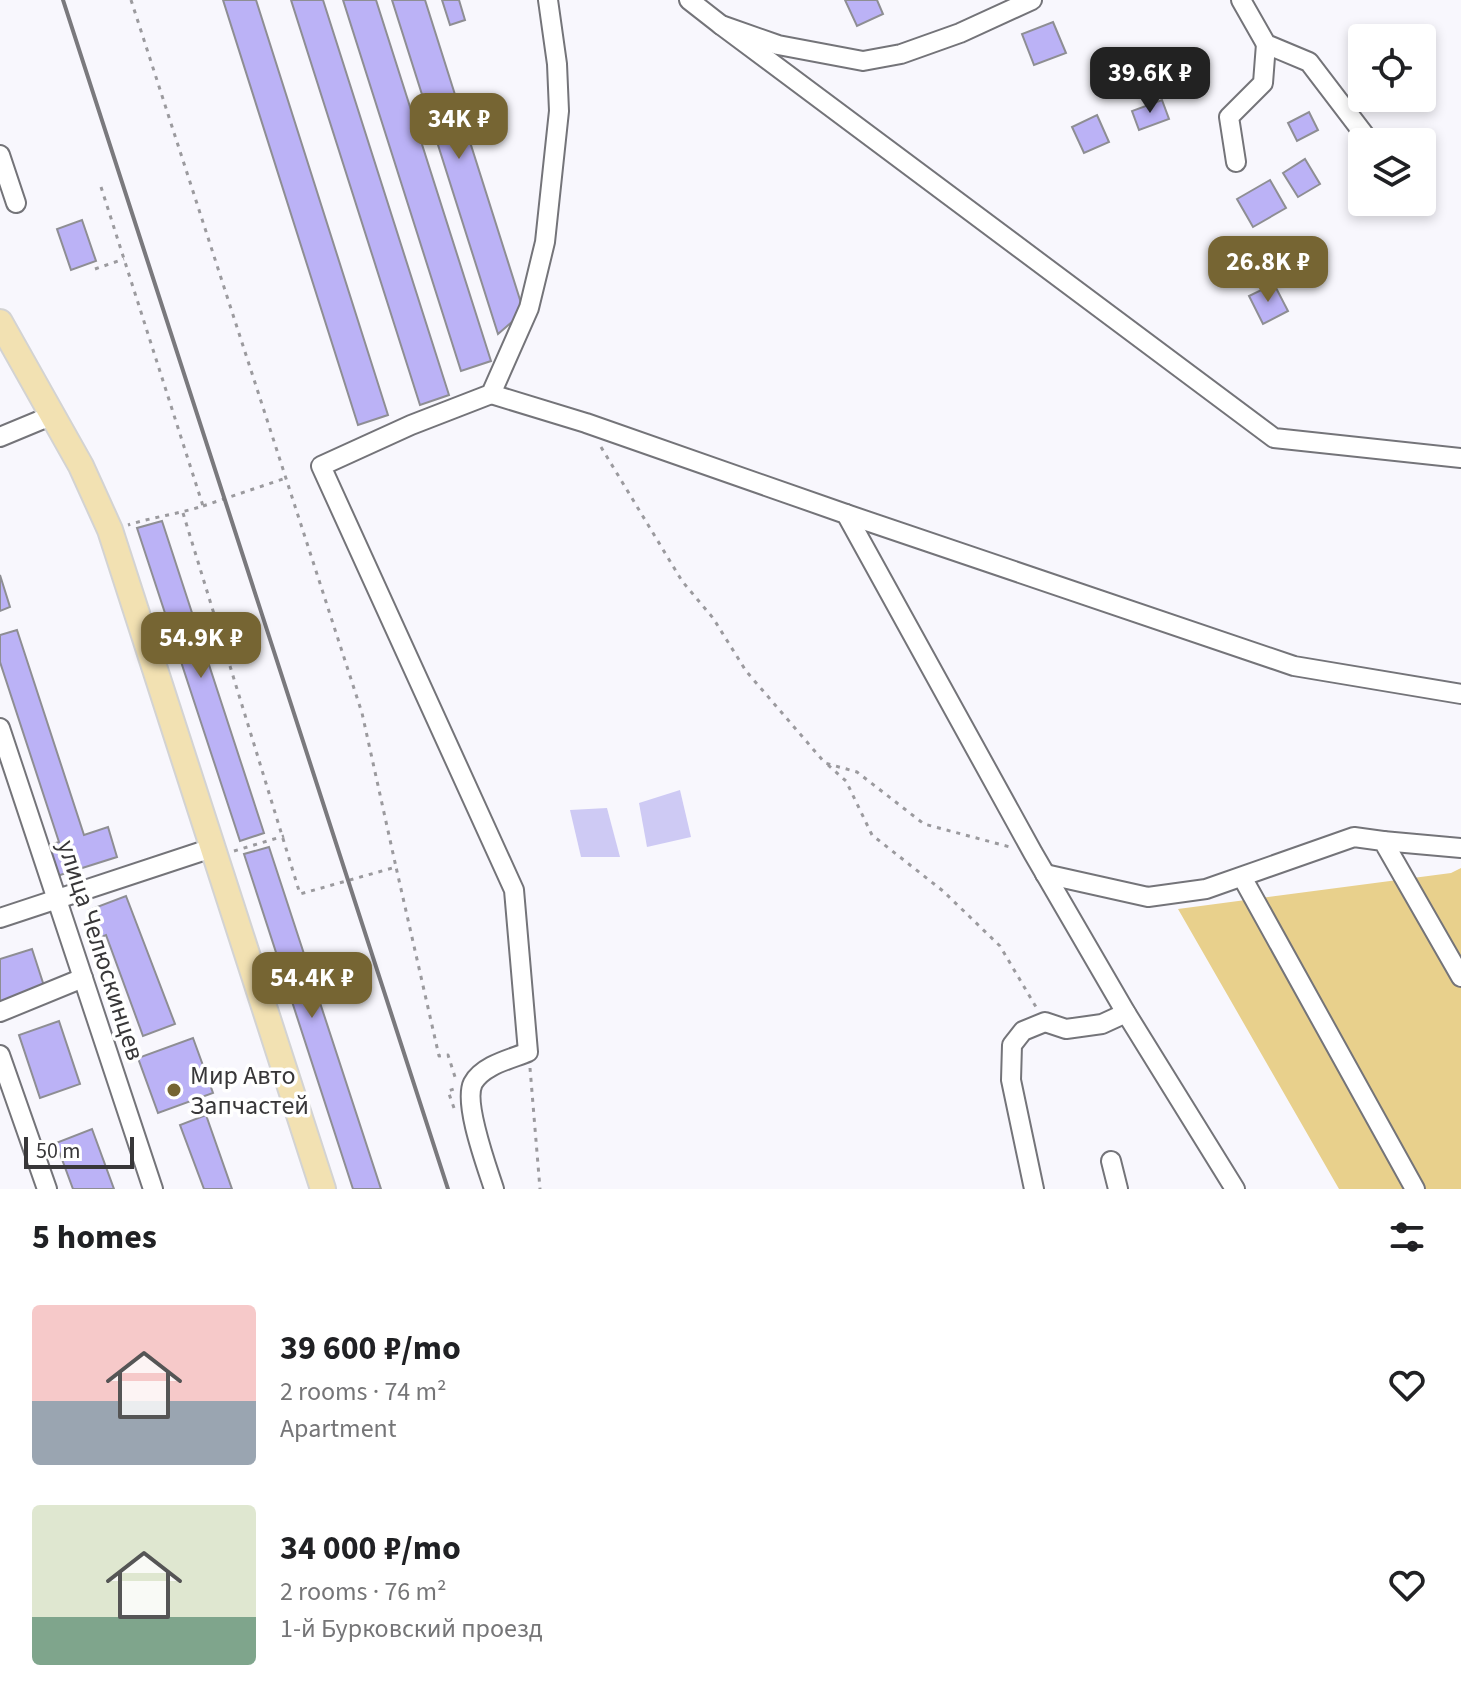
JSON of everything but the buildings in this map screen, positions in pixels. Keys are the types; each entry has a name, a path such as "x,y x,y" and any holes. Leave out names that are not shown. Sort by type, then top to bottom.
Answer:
{"main road":[{"path":"0,322 81,466 111,532 323,1189"}],"street":[{"path":"491,394 529,308 545,242 559,111 557,64 548,0"},
{"path":"689,0 1274,438 1461,458"},
{"path":"721,25 778,45 863,61 901,54 1032,0"},
{"path":"1236,162 1229,117 1263,83 1266,44 1241,0"},
{"path":"1266,44 1309,62 1359,128"},
{"path":"0,155 16,203"},
{"path":"494,1189 470,1102 473,1083 493,1066 528,1052 514,890 321,466 411,425 491,394 586,423 1294,666 1461,694"},
{"path":"0,437 53,415"},
{"path":"846,514 1045,874 1126,1013 1235,1189"},
{"name":"улица Челюскинцев","path":"0,728 153,1189"},
{"path":"1045,874 1148,897 1206,889 1354,837 1461,848"},
{"path":"1383,841 1460,974"},
{"path":"0,918 214,852"},
{"path":"1242,877 1415,1189"},
{"path":"0,1012 83,978"},
{"path":"1034,1189 1011,1080 1012,1045 1023,1031 1045,1022 1066,1029 1102,1024 1126,1013"},
{"path":"0,1055 47,1189"},
{"path":"1111,1161 1118,1189"}],"path":[{"path":"131,0 362,713 439,1056 448,1055 458,1088 448,1091 457,1119"},
{"path":"101,187 203,506"},
{"path":"95,269 124,259"},
{"path":"586,423 682,581 713,618 746,671 825,763 846,781 872,835 943,891 1000,946 1045,1022"},
{"path":"111,532 152,517 183,513 286,478"},
{"path":"183,513 300,894 396,867"},
{"path":"825,763 857,772 924,824 1033,853"},
{"path":"214,852 284,836"},
{"path":"528,1052 540,1189"}],"shaded area":[{"path":"680,790 691,837 647,847 639,803"},
{"path":"607,808 620,857 581,857 570,810"},
{"path":"1461,868 1461,1189 1339,1189 1178,909 1451,873"}],"railway":[{"path":"63,0 448,1189"}],"place":[{"name":"Мир Авто Запчастей","path":"174,1090"}]}
